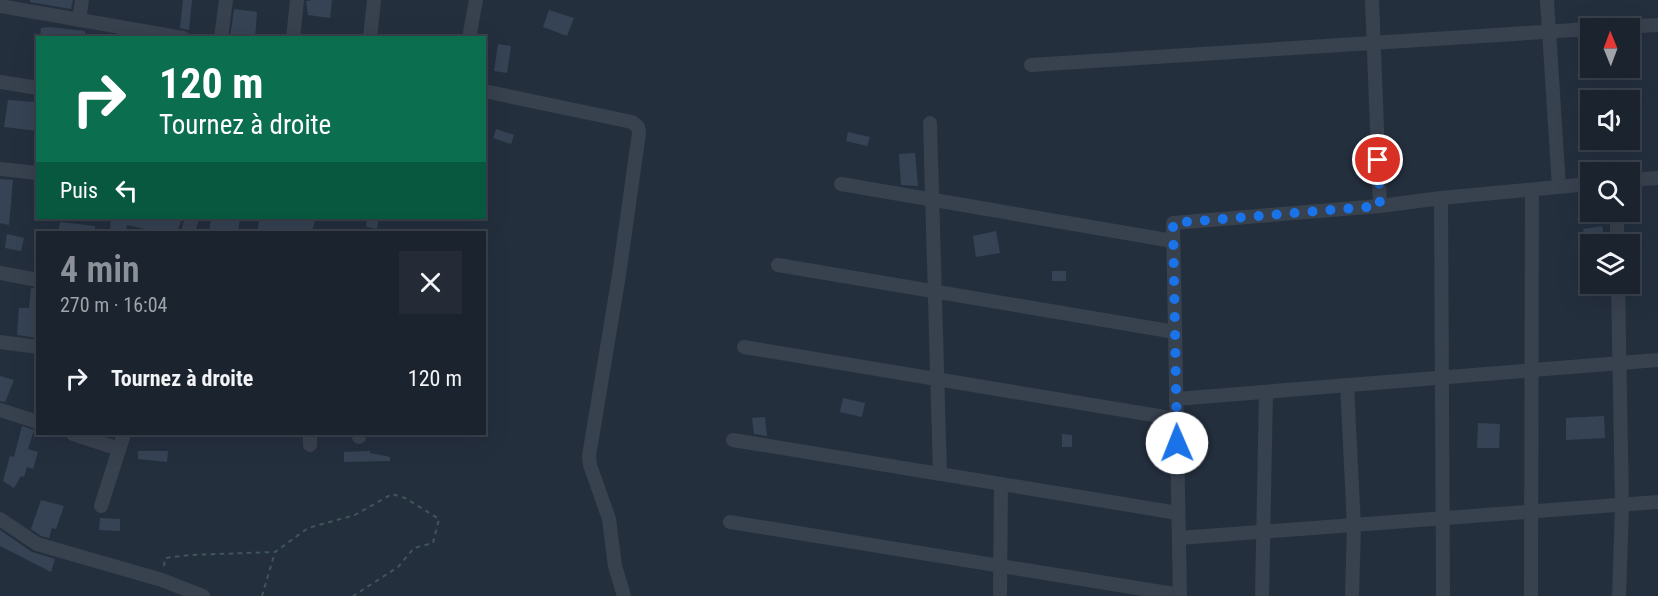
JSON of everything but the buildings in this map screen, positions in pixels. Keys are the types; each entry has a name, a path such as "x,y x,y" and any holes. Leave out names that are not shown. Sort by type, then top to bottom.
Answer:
{"street":[{"path":"79,20 82,0"},
{"path":"221,36 226,0"},
{"path":"293,36 297,0"},
{"path":"370,36 374,0"},
{"path":"469,36 476,0"},
{"path":"1372,0 1380,206"},
{"path":"1547,0 1559,187"},
{"path":"8,4 79,20 171,36"},
{"path":"1640,26 1658,25"},
{"path":"1031,65 1580,30"},
{"path":"0,82 36,88"},
{"path":"486,91 632,122 638,127 639,134 619,275 589,456 609,519 615,566 624,596"},
{"path":"930,123 940,474"},
{"path":"0,169 36,173"},
{"path":"1640,179 1658,178"},
{"path":"842,184 1173,241"},
{"path":"730,522 1180,596 1173,223 1380,206 1580,185"},
{"path":"1531,596 1532,189"},
{"path":"1441,198 1443,596"},
{"path":"778,265 1175,332"},
{"path":"0,273 36,280"},
{"path":"1618,294 1622,506 1618,596"},
{"path":"0,342 36,347"},
{"path":"744,347 1177,419"},
{"path":"1176,399 1658,360"},
{"path":"1347,385 1354,526 1352,596"},
{"path":"1262,596 1266,392"},
{"path":"0,410 36,421"},
{"path":"76,435 119,449"},
{"path":"101,506 124,435"},
{"path":"733,440 1178,513"},
{"path":"1000,596 1001,484"},
{"path":"1179,538 1658,502"},
{"path":"0,519 37,544 162,580 203,596"}],"path":[{"path":"162,580 165,558 275,552 308,528 355,515 392,494 405,498 439,519 433,543 414,548 398,567 353,596"},
{"path":"262,596 275,552"}],"route":[{"path":"1177,443 1173,223 1380,206 1378,160"}]}
